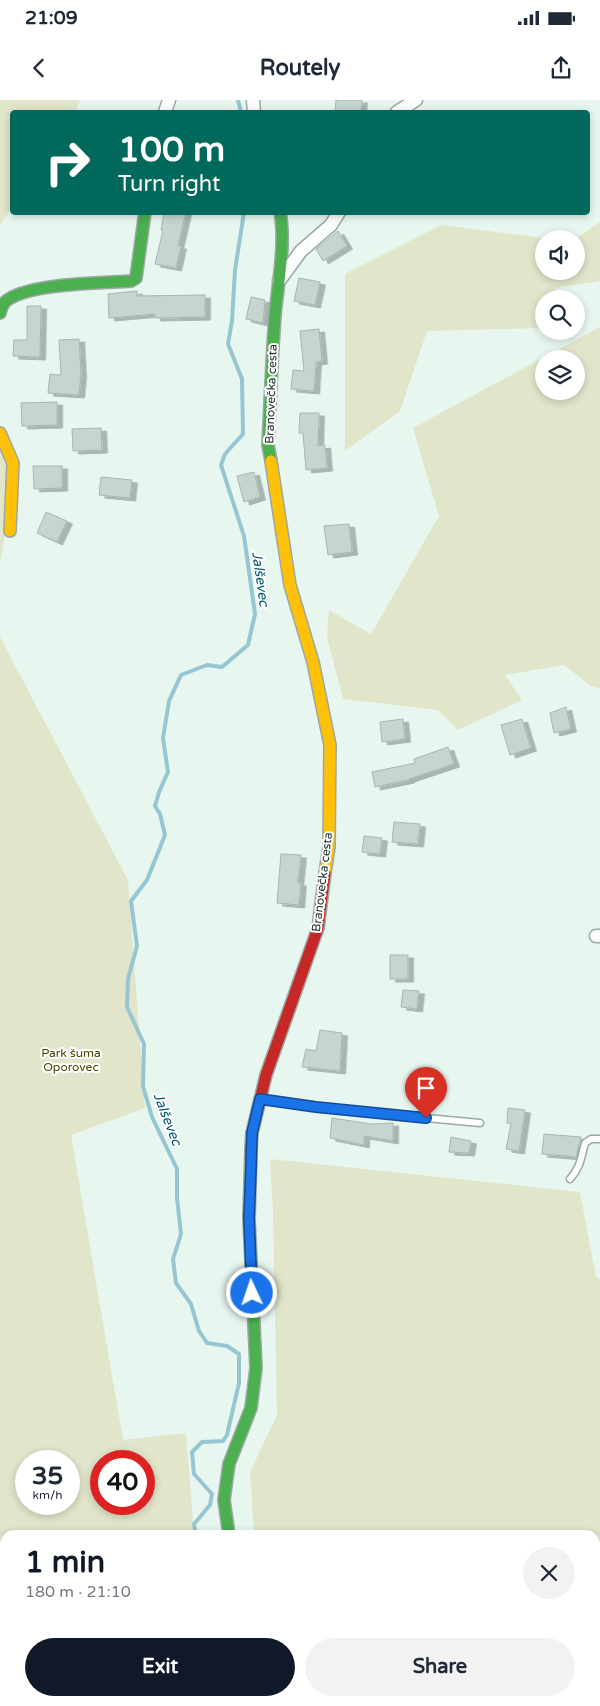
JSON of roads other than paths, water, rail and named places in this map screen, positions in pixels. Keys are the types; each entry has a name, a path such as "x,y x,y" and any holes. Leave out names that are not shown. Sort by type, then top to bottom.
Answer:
{"street":[{"path":"400,110 416,100"},
{"path":"0,313 3,303 19,294 37,289 136,278 145,215"},
{"name":"Branovečka cesta","path":"228,1530 224,1500 229,1464 251,1408 256,1368 249,1218 252,1133 266,1075 318,928 329,847 330,745 313,662 290,585 268,445 275,317 282,237 281,215"},
{"path":"279,280 301,251 331,225 337,215"},
{"path":"0,433 11,455 13,464 10,531"}],"lane":[{"path":"260,1099 326,1108 480,1123"},
{"path":"570,1179 578,1171 585,1143 591,1139 600,1139"}],"waterway":[{"name":"Jalševec","path":"238,100 240,110"},
{"name":"Jalševec","path":"195,1530 194,1524 210,1505 212,1494 194,1474 192,1452 202,1442 223,1441 227,1435 239,1383 239,1354 227,1346 207,1343 199,1331 191,1304 176,1283 173,1259 181,1234 177,1198 177,1169 152,1117 143,1086 144,1044 127,1007 128,979 137,946 131,901 147,880 165,835 160,814 155,806 168,772 163,738 169,701 181,675 207,665 222,667 248,645 255,614 244,536 221,465 225,454 243,434 242,379 228,344 232,321 235,270 244,215"}],"park label":[{"name":"Park šuma Oporovec","path":"71,1060"}]}
